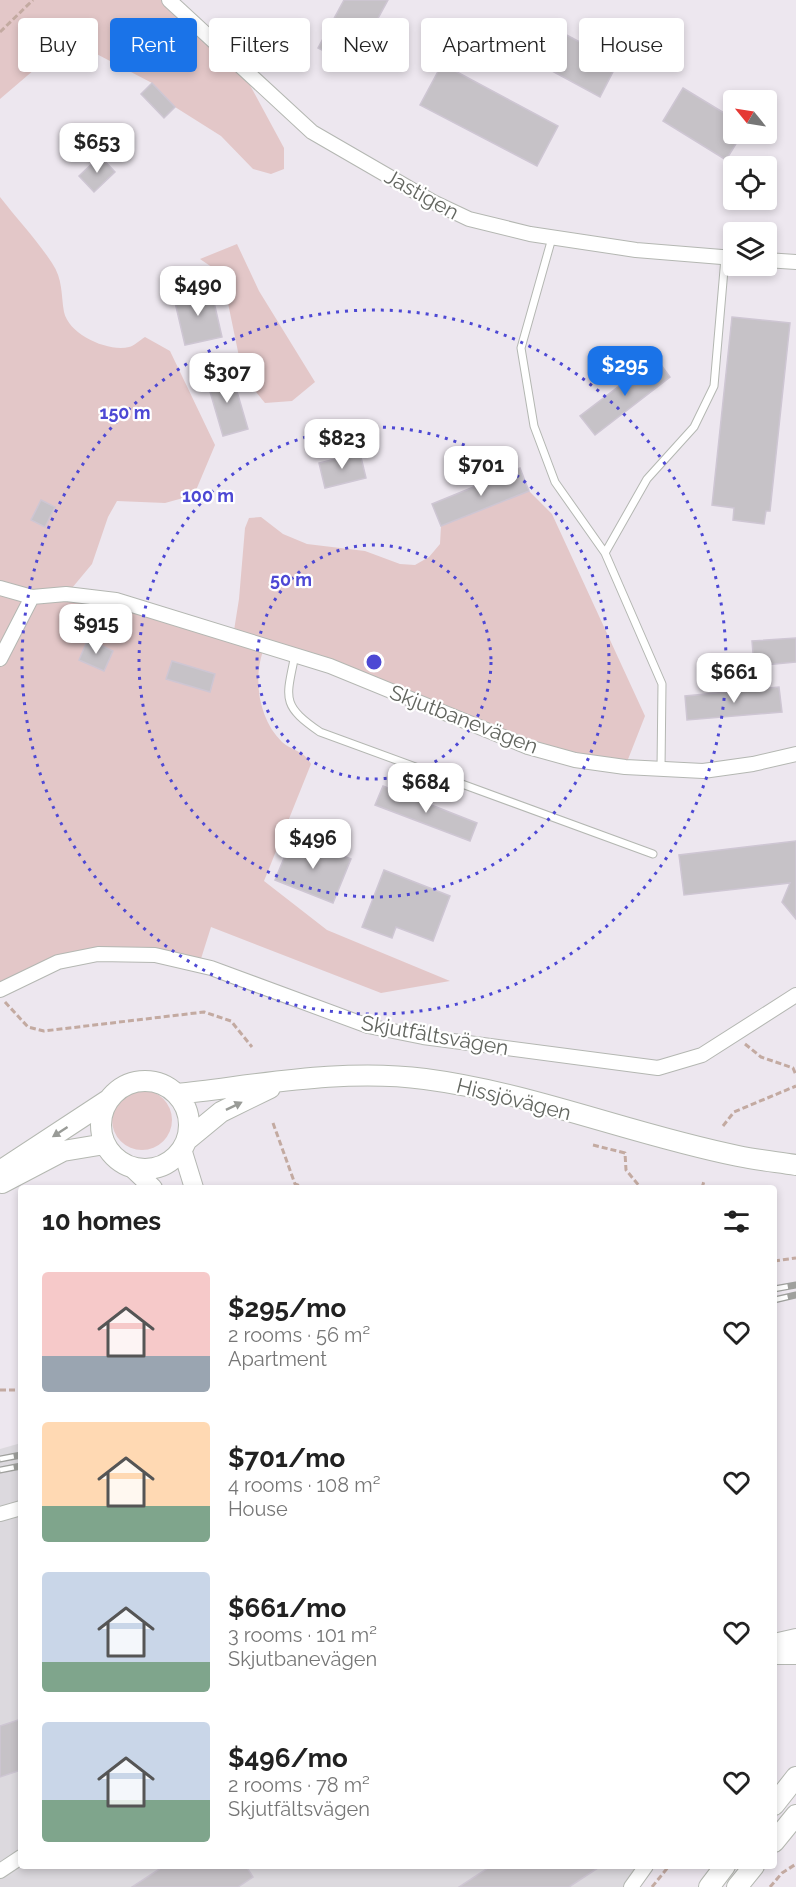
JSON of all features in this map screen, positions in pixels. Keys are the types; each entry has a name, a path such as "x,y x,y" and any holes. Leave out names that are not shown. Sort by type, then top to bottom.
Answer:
{"main road":[{"name":"Hissjövägen","path":"177,1094 286,1080 354,1076 424,1079 489,1091 738,1156 796,1165"},
{"name":"Hissjövägen","path":"184,1144 221,1112 286,1080"},
{"path":"0,1171 108,1100 121,1087 139,1081 153,1081 177,1094 186,1107 189,1127 184,1144 163,1166 144,1169 130,1167 116,1158 105,1144 102,1117 108,1100"},
{"path":"0,1184 63,1151 105,1144"},
{"name":"Hissjövägen","path":"738,1156 796,1152"},
{"path":"777,1800 796,1777"},
{"path":"777,1838 796,1815"},
{"path":"709,1887 723,1869"},
{"path":"737,1887 752,1869"}],"street":[{"name":"Jastigen","path":"169,0 312,132 433,202 469,219 552,237 636,250 723,257"},
{"path":"777,261 796,262"},
{"name":"Skjutbanevägen","path":"0,588 32,597 66,594 116,600 330,666 528,747 574,760 625,767 702,771 753,764 796,754"},
{"path":"0,659 32,597"},
{"name":"Skjutfältsvägen","path":"0,990 58,962 98,954 156,955 211,968 368,1026 502,1048 658,1068 702,1055 796,995"},
{"path":"184,1144 193,1185"},
{"path":"130,1167 150,1185"},
{"path":"0,1514 18,1509"},
{"path":"777,1633 796,1631"},
{"path":"777,1642 796,1638"},
{"path":"777,1654 796,1655"},
{"path":"0,1871 18,1859"},
{"path":"631,1887 644,1869"}],"lane":[{"path":"552,237 521,348 534,426 555,482 605,553 662,684 661,768"},
{"path":"605,553 647,479 694,427 714,386 728,276"},
{"path":"295,655 287,691 295,715 320,732 653,854"}],"path":[{"path":"0,32 33,0"},
{"path":"0,994 28,1027 44,1031 204,1012 231,1021 252,1047"},
{"path":"735,1036 761,1057 793,1068 796,1075"},
{"path":"723,1126 734,1112 796,1086"},
{"path":"273,1123 294,1185"},
{"path":"593,1145 626,1153 626,1170 638,1185"},
{"path":"703,1185 704,1181"},
{"path":"777,1261 796,1258"},
{"path":"0,1390 18,1390"},
{"path":"770,1887 782,1873 796,1864"},
{"path":"652,1887 667,1869"}],"shaded area":[{"path":"0,0 170,0 189,18 110,18 110,61 98,55 98,18 18,18 18,72 32,72 0,99"},
{"path":"197,25 209,36 209,72 243,72 284,148 284,169 271,174 253,169 221,136 175,107 152,83 131,72 197,72"},
{"path":"0,197 56,269 64,312 73,328 90,340 111,347 129,347 145,337 170,351 215,445 194,495 165,503 117,501 108,517 92,564 67,594 116,600 232,643 239,599 245,528 249,518 261,517 283,534 307,544 365,551 400,564 415,565 429,557 440,544 441,526 529,491 552,514 645,716 625,767 575,760 265,646 261,658 258,683 267,722 282,742 305,756 311,764 264,881 327,930 450,981 381,993 211,927 199,965 98,954 0,990"},
{"path":"237,244 259,291 315,382 292,401 265,403 243,376 222,274 200,259"},
{"path":"136,1090 148,1090 159,1095 167,1103 172,1120 170,1132 159,1145 148,1150 136,1150 125,1145 117,1137 112,1126 112,1114 117,1103 125,1095"},
{"path":"18,1444 18,1869 644,1869 631,1887 0,1887 0,1449"}],"building":[{"path":"344,0 388,0 378,18 334,18"},
{"path":"567,35 579,42 579,72 613,72 600,97 554,72 567,72"},
{"path":"438,72 457,72 558,126 537,166 420,105"},
{"path":"152,83 175,107 164,118 141,94"},
{"path":"683,88 723,112 723,144 736,144 728,156 723,156 723,158 663,121"},
{"path":"100,156 115,172 94,192 79,176"},
{"path":"211,289 222,337 185,345 174,298"},
{"path":"732,317 790,323 770,511 766,511 764,524 733,520 734,508 712,505"},
{"path":"656,358 670,377 595,435 580,416"},
{"path":"231,371 248,429 223,436 206,378"},
{"path":"360,453 366,478 325,488 319,463"},
{"path":"520,468 529,491 441,526 432,504"},
{"path":"41,500 55,507 45,527 31,520"},
{"path":"796,638 796,662 754,666 752,641"},
{"path":"88,639 113,651 104,671 79,660"},
{"path":"172,661 215,674 210,692 166,679"},
{"path":"779,687 782,712 687,720 685,696"},
{"path":"383,786 477,823 470,841 375,805"},
{"path":"293,836 351,859 333,903 275,880"},
{"path":"796,841 796,919 782,902 790,883 684,895 679,855"},
{"path":"384,870 450,896 433,941 396,927 392,938 362,927"},
{"path":"18,1720 18,1771 0,1777 0,1726"},
{"path":"159,1869 248,1869 253,1877 238,1887 132,1887"},
{"path":"486,1869 596,1869 569,1887 459,1887"}],"railway":[{"path":"777,1288 796,1285"},
{"path":"777,1299 796,1295"},
{"path":"0,1459 18,1456"},
{"path":"0,1470 18,1467"}]}
